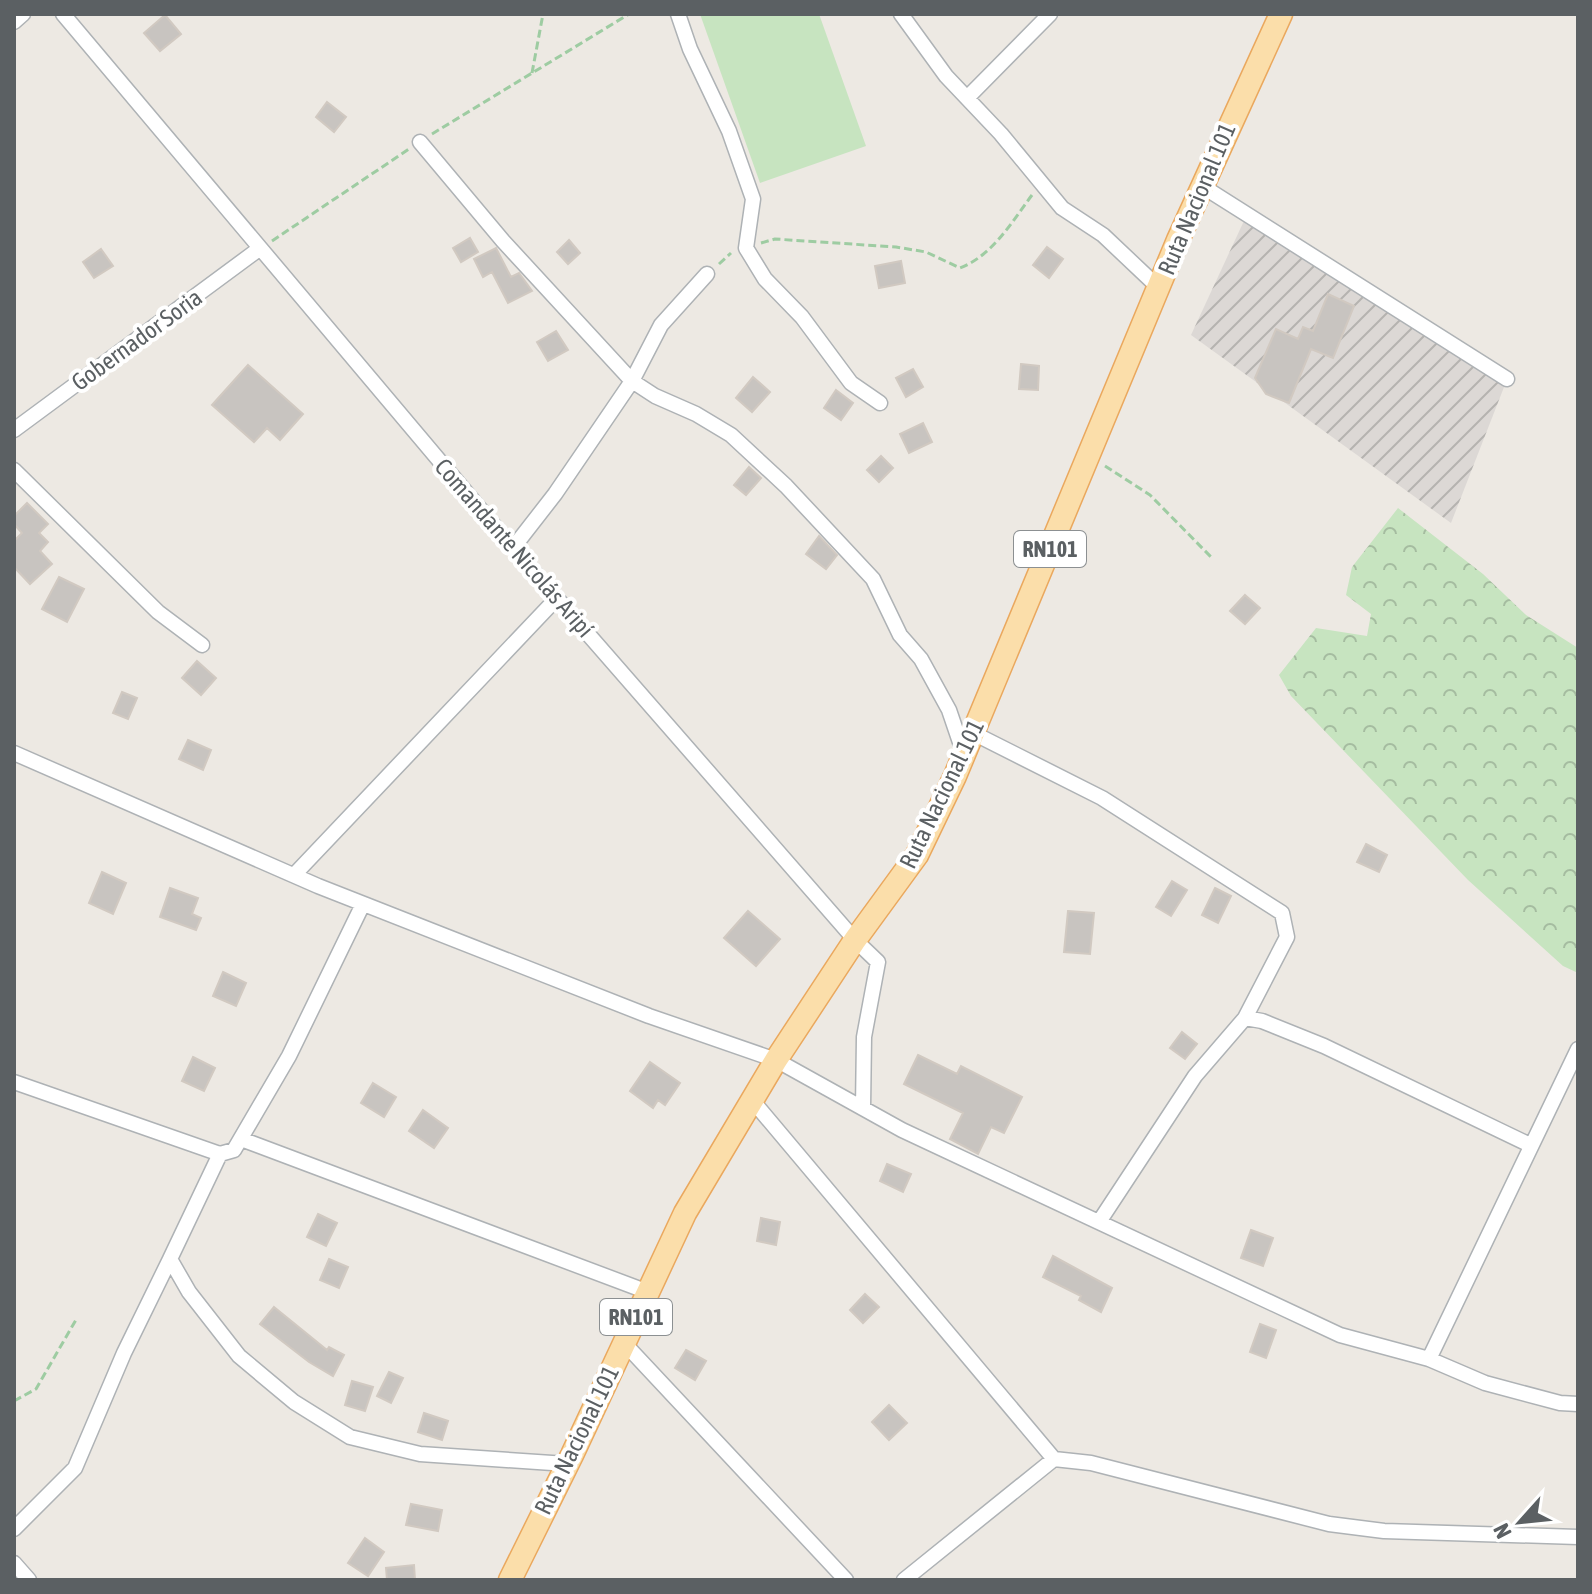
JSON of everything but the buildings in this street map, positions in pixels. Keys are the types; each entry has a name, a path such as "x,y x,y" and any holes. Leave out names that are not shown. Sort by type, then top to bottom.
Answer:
{"main road":[{"name":"Ruta Nacional 101","path":"514,1579 685,1213 776,1060 855,940 917,855 969,744 1202,186 1281,14"}],"street":[{"path":"14,22 23,14"},
{"name":"Comandante Nicolás Aripí","path":"63,14 513,548 855,940 878,962 864,1037 863,1108"},
{"path":"678,14 690,49 729,131 753,199 746,248 765,279 802,317 851,383 880,403"},
{"path":"901,14 946,76 1001,134 1062,208 1103,235 1159,288"},
{"path":"967,98 1050,14"},
{"path":"420,142 503,241 632,381 731,435 786,486 873,579 900,635 921,659 969,744 1102,798 1282,913 1287,937 1245,1018 1195,1076 1099,1222"},
{"path":"1202,186 1507,379"},
{"name":"Gobernador Soria","path":"14,430 259,249"},
{"path":"513,548 555,494 632,381 661,325 707,274"},
{"path":"14,470 158,612 202,645"},
{"path":"294,875 557,598"},
{"path":"14,753 363,904 649,1016 776,1060 902,1130 1340,1335 1429,1359 1485,1383 1560,1403 1578,1404"},
{"path":"14,1082 220,1154 234,1150 289,1056 363,904"},
{"path":"1245,1018 1262,1021 1324,1046 1530,1145"},
{"path":"1429,1359 1578,1049"},
{"path":"752,1100 1054,1459 1091,1463 1329,1524 1384,1531 1578,1537"},
{"path":"241,1139 648,1292"},
{"path":"14,1529 75,1468 124,1353 220,1154"},
{"path":"170,1259 189,1292 239,1356 294,1402 350,1437 420,1454 567,1464"},
{"path":"624,1343 846,1580"},
{"path":"904,1580 1054,1459"},
{"path":"14,1563 29,1580"}],"path":[{"path":"532,73 543,14"},
{"path":"259,249 420,142 629,14"},
{"path":"707,274 733,252 775,239 896,247 926,252 960,268 975,262 1000,239 1041,182"},
{"path":"1088,455 1150,495 1212,558"},
{"path":"14,1401 36,1389 77,1318"}],"shaded area":[{"path":"1249,210 1506,382 1451,523 1191,335"}],"green space":[{"path":"700,14 819,14 866,146 760,183"},
{"path":"1398,508 1483,574 1526,615 1578,648 1578,973 1563,966 1468,880 1291,696 1279,675 1316,628 1367,636 1371,614 1346,595 1352,567"}]}
